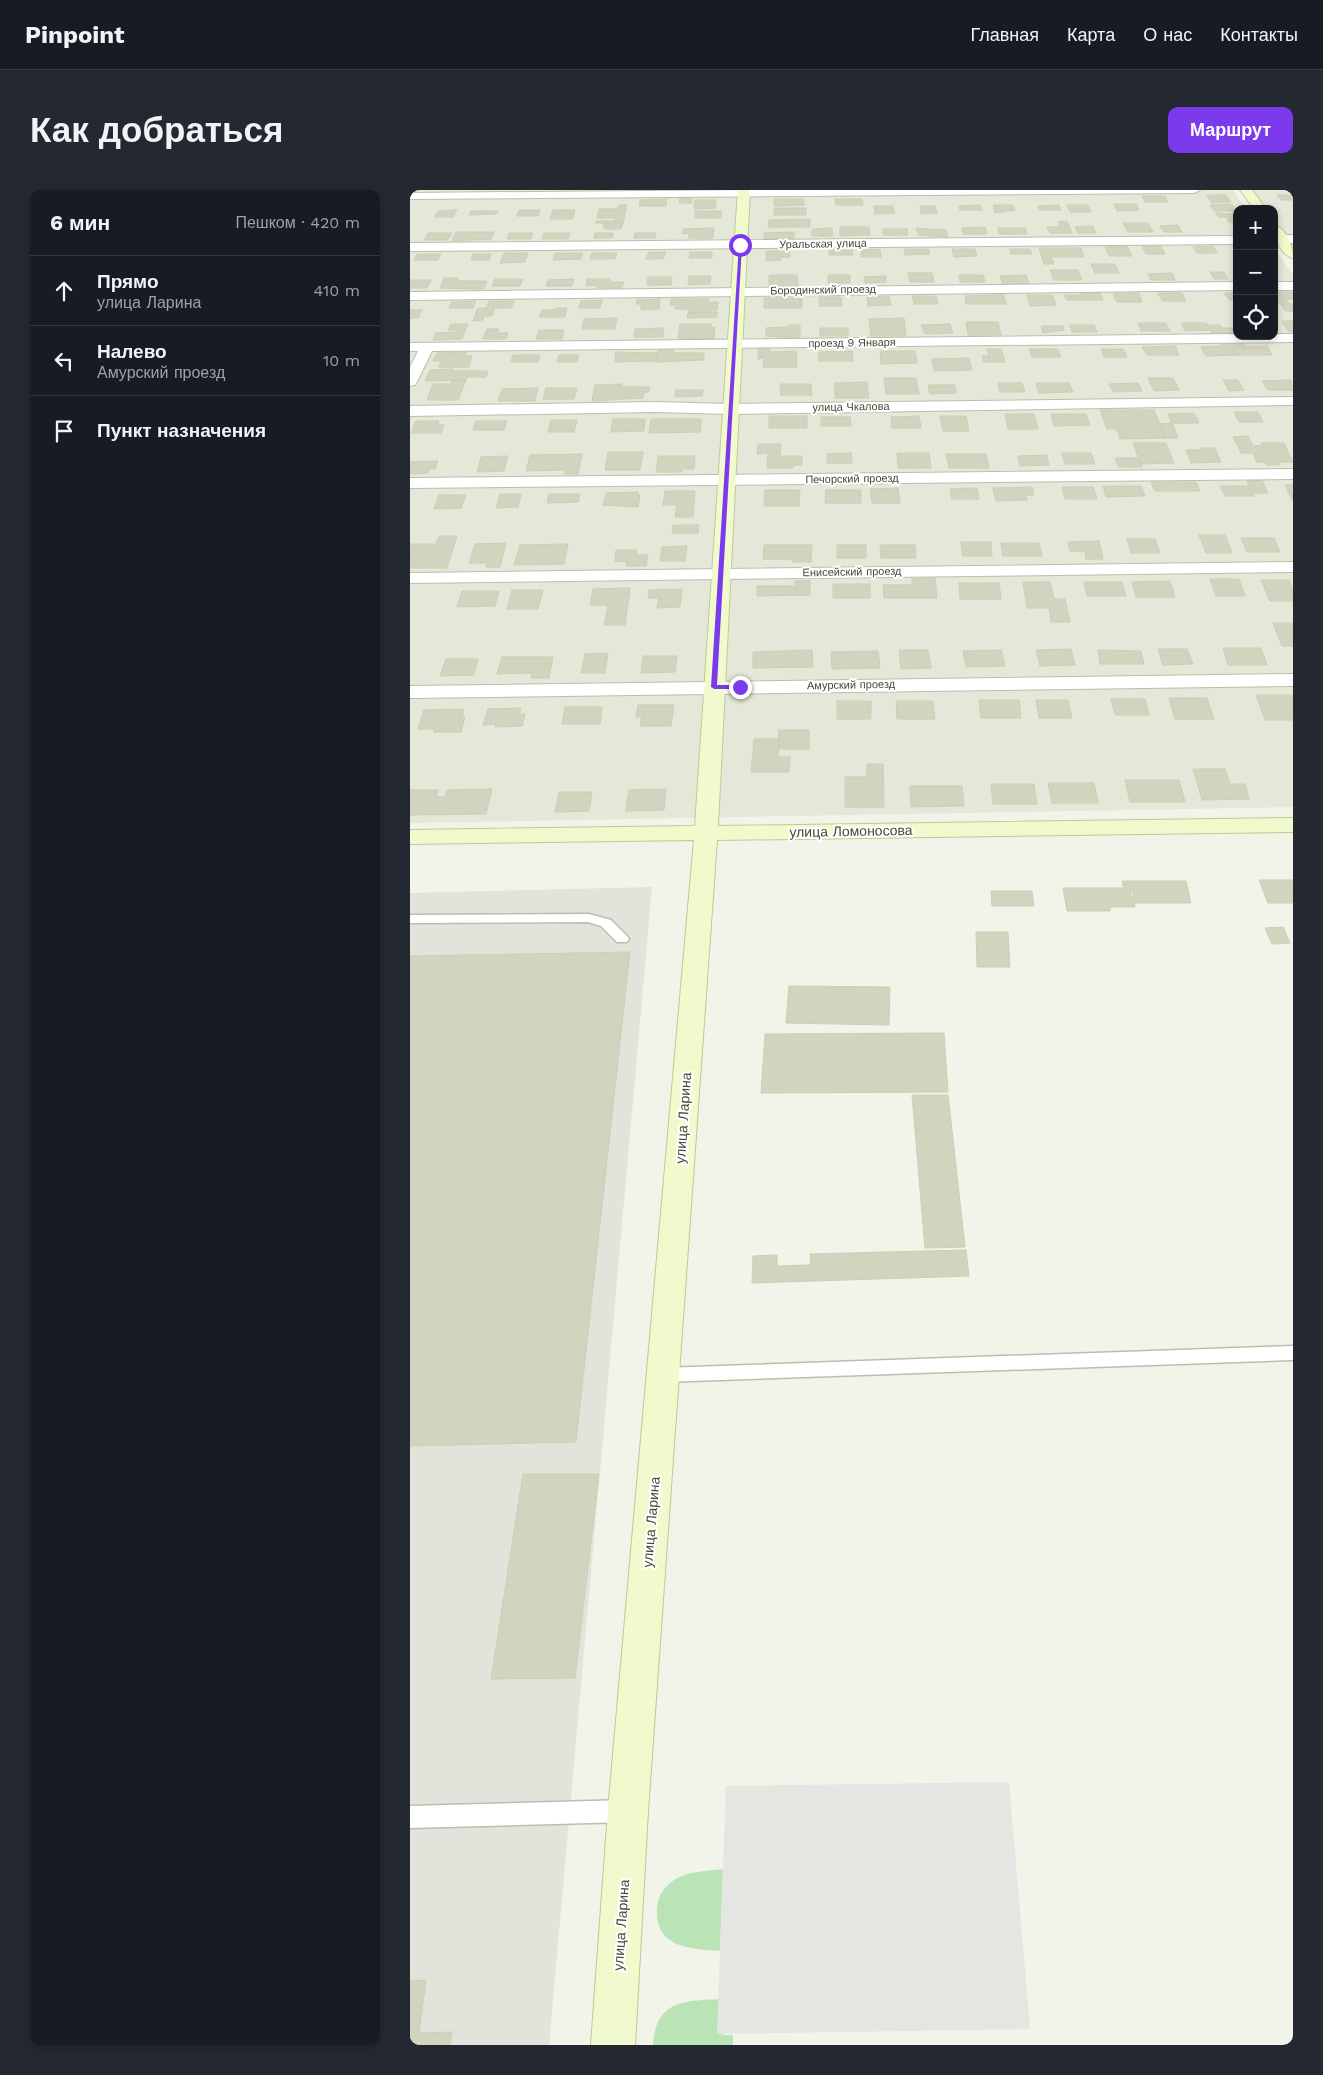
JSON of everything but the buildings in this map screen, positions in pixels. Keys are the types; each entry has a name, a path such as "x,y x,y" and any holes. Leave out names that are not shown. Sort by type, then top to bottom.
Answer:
{"street":[{"path":"410,196 1194,190"},
{"path":"1246,190 1257,205"},
{"name":"улица Ларина","path":"613,2045 628,1811 706,833 743,192"},
{"path":"1283,239 1293,254"},
{"name":"Уральская улица","path":"410,247 1233,240"},
{"name":"Бородинский проезд","path":"410,296 1233,286"},
{"path":"1278,286 1293,286"},
{"name":"проезд 9 Января","path":"410,347 1293,338"},
{"path":"410,382 427,347"},
{"name":"улица Чкалова","path":"410,411 655,407 731,409 1293,401"},
{"name":"Печорский проезд","path":"410,483 1293,474"},
{"name":"Енисейский проезд","path":"410,578 1293,566"},
{"name":"Амурский проезд","path":"410,692 1293,680"},
{"name":"улица Ломоносова","path":"410,837 1293,825"}],"lane":[{"path":"410,919 590,918 606,923 622,939"},
{"path":"663,1376 1293,1353"},
{"path":"410,1816 628,1811"}],"shaded area":[{"path":"410,190 1233,190 1243,205 1233,205 1233,340 1278,340 1278,254 1293,275 1293,807 410,823"},
{"path":"1247,190 1293,190 1293,253 1278,233 1278,205 1257,205"},
{"path":"652,887 549,2045 410,2045 410,893"},
{"path":"1009,1782 1030,2029 717,2034 726,1786"}],"green space":[{"path":"723,1869 720,1951 686,1947 668,1939 661,1931 658,1921 657,1908 664,1889 674,1880 685,1875"},
{"path":"724,1999 723,2035 733,2035 733,2045 653,2045 655,2030 660,2018 667,2010 686,2002"}],"route":[{"path":"740,245 714,687 740,687"}]}
